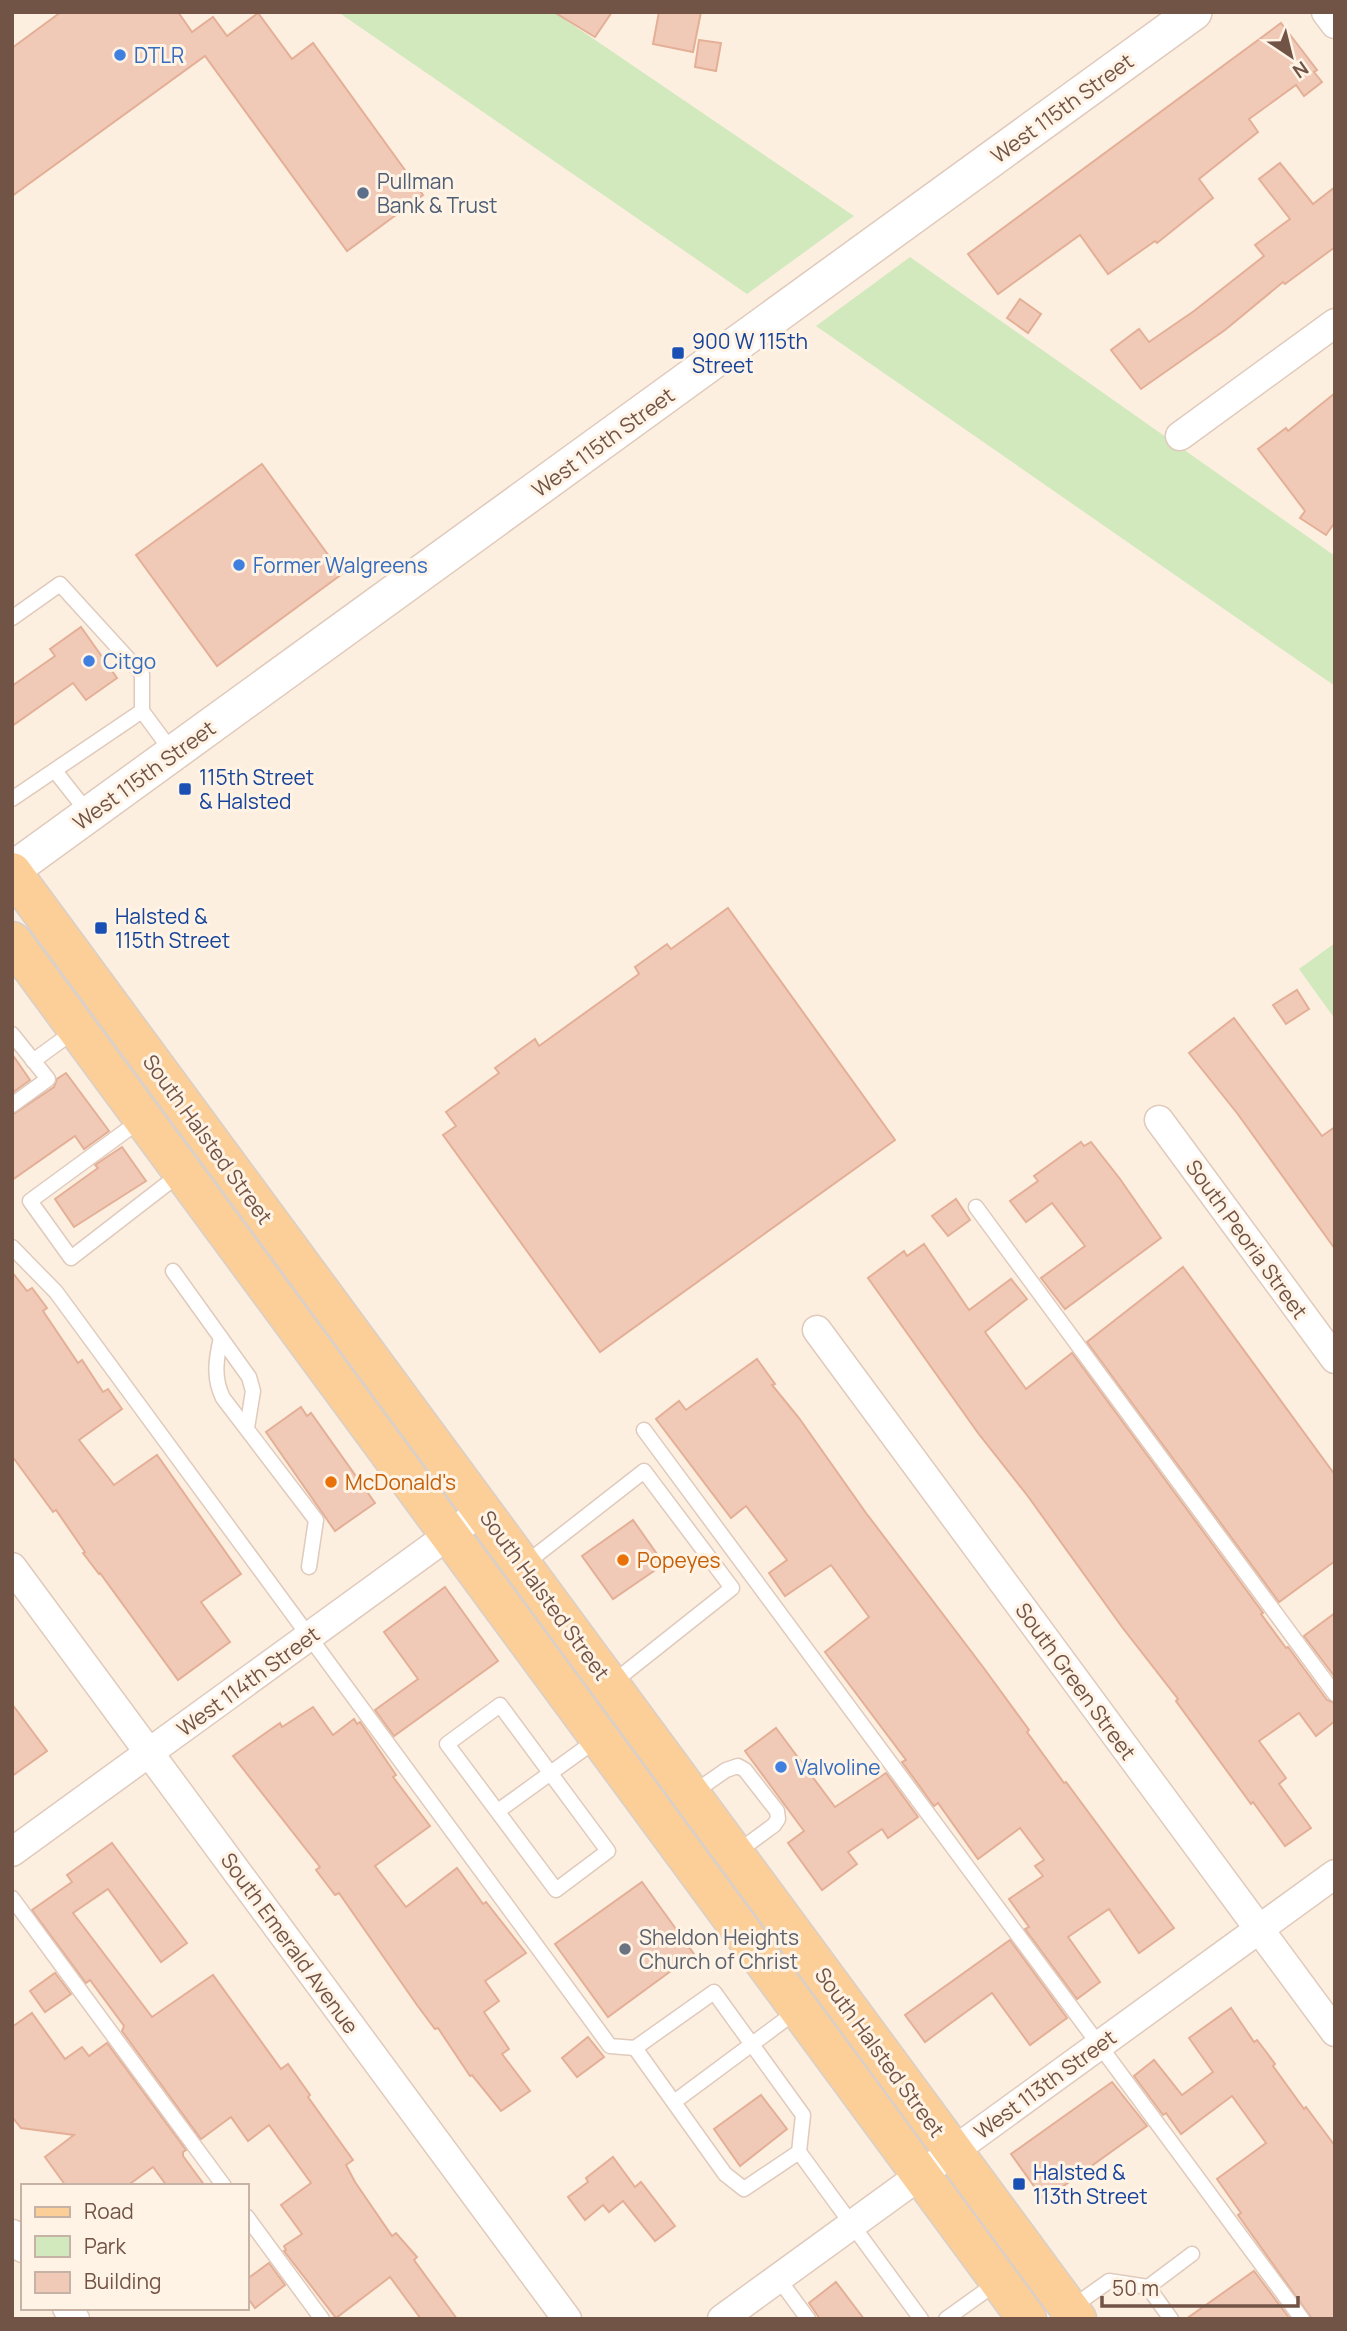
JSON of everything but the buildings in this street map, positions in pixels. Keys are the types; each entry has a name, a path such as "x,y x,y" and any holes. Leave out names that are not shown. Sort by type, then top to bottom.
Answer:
{"main road":[{"name":"South Halsted Street","path":"12,871 1073,2314"},
{"name":"South Halsted Street","path":"18,959 77,1029 1027,2319"}],"street":[{"name":"West 115th Street","path":"12,871 1194,12"},
{"path":"1326,12 1335,24"},
{"path":"1180,436 1335,323"},
{"name":"South Peoria Street","path":"1159,1120 1335,1359"},
{"name":"South Green Street","path":"817,1330 1335,2032"},
{"name":"West 114th Street","path":"12,1852 483,1510"},
{"name":"South Emerald Avenue","path":"12,1567 567,2319"},
{"name":"West 113th Street","path":"722,2319 1335,1874"}],"lane":[{"path":"12,618 60,584 142,674 142,711 173,754"},
{"path":"12,799 142,711"},
{"path":"55,771 89,815"},
{"path":"33,1061 77,1029"},
{"path":"12,1034 48,1079 12,1105"},
{"path":"143,1118 30,1201 71,1258 182,1172"},
{"path":"976,1207 1335,1694"},
{"path":"12,1247 56,1292 610,2046 635,2048 714,1992 803,2115 799,2152 921,2319"},
{"path":"173,1271 249,1377 253,1391 247,1428"},
{"path":"220,1338 216,1360 217,1386 316,1520 309,1567"},
{"path":"644,1430 1302,2319"},
{"path":"523,1566 644,1471 732,1588 610,1684"},
{"path":"500,1705 551,1773 608,1851 556,1890 447,1744 500,1705"},
{"path":"498,1811 599,1737"},
{"path":"691,1794 726,1770 738,1766 745,1770 777,1811 778,1819 774,1825 735,1854"},
{"path":"12,1898 223,2184"},
{"path":"674,2102 799,2009"},
{"path":"635,2048 725,2174 744,2189 799,2152"},
{"path":"248,2218 322,2319"},
{"path":"1148,2287 1192,2254"},
{"path":"778,2278 808,2319"},
{"path":"946,2319 999,2281"},
{"path":"1073,2314 1109,2281 1148,2287 1171,2319"}],"green space":[{"path":"338,12 554,12 854,216 747,294"},
{"path":"910,257 1335,556 1335,686 816,326"},
{"path":"1335,943 1335,1019 1299,969"}],"place":[{"name":"DTLR","path":"120,55"},
{"name":"Pullman Bank & Trust","path":"363,193"},
{"name":"900 W 115th Street","path":"678,353"},
{"name":"Former Walgreens","path":"239,565"},
{"name":"Citgo","path":"89,661"},
{"name":"115th Street & Halsted","path":"185,789"},
{"name":"Halsted & 115th Street","path":"101,928"},
{"name":"McDonald's","path":"331,1482"},
{"name":"Popeyes","path":"623,1560"},
{"name":"Valvoline","path":"781,1767"},
{"name":"Sheldon Heights Church of Christ","path":"625,1949"},
{"name":"Halsted & 113th Street","path":"1019,2184"}]}
